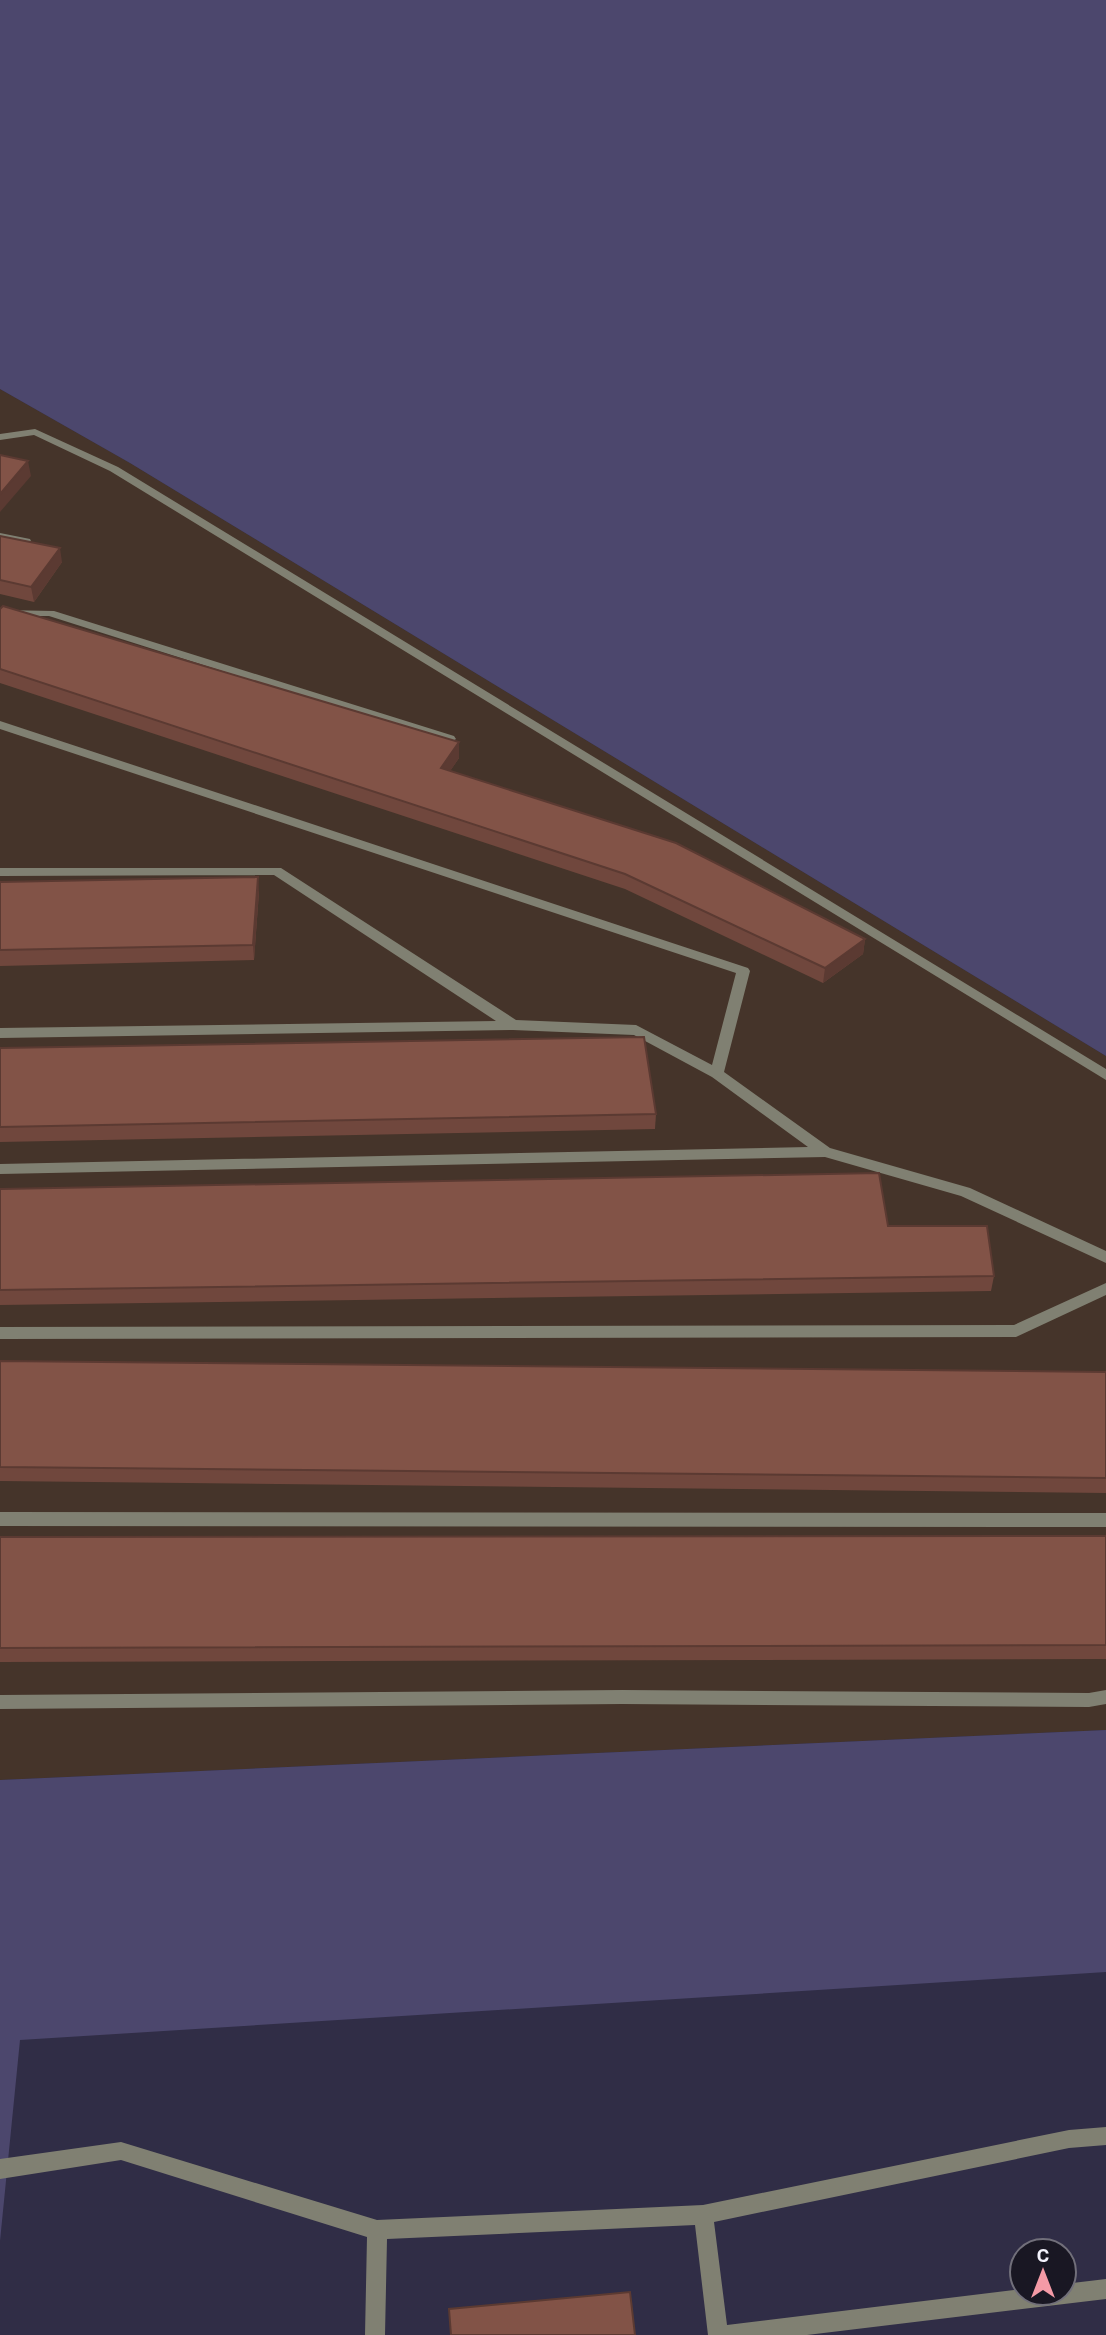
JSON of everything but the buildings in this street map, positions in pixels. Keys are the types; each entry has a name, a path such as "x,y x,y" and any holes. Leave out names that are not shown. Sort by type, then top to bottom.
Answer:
{"lane":[{"path":"0,437 35,432 114,469 1106,1075"},
{"path":"0,536 27,541"},
{"path":"0,613 50,613 450,739"},
{"path":"0,725 743,971 717,1074"},
{"path":"0,872 277,871 513,1025"},
{"path":"0,1032 513,1025 636,1030 717,1074 825,1152"},
{"path":"0,1169 825,1152 965,1192 1106,1257"},
{"path":"0,1333 1016,1331 1106,1289"},
{"path":"0,1519 1106,1520"},
{"path":"0,1702 622,1697 1089,1700 1106,1697"},
{"path":"0,2169 121,2151 377,2230 703,2215 1069,2139 1106,2136"},
{"path":"703,2215 718,2335"},
{"path":"375,2335 377,2230"},
{"path":"725,2335 1106,2289"}],"shaded area":[{"path":"0,0 1106,0 1106,1056 130,463 0,389"},
{"path":"0,389 130,463 1106,1056 1106,1730 0,1780"},
{"path":"1106,1730 1106,1972 20,2040 0,2241 0,1780"}]}
